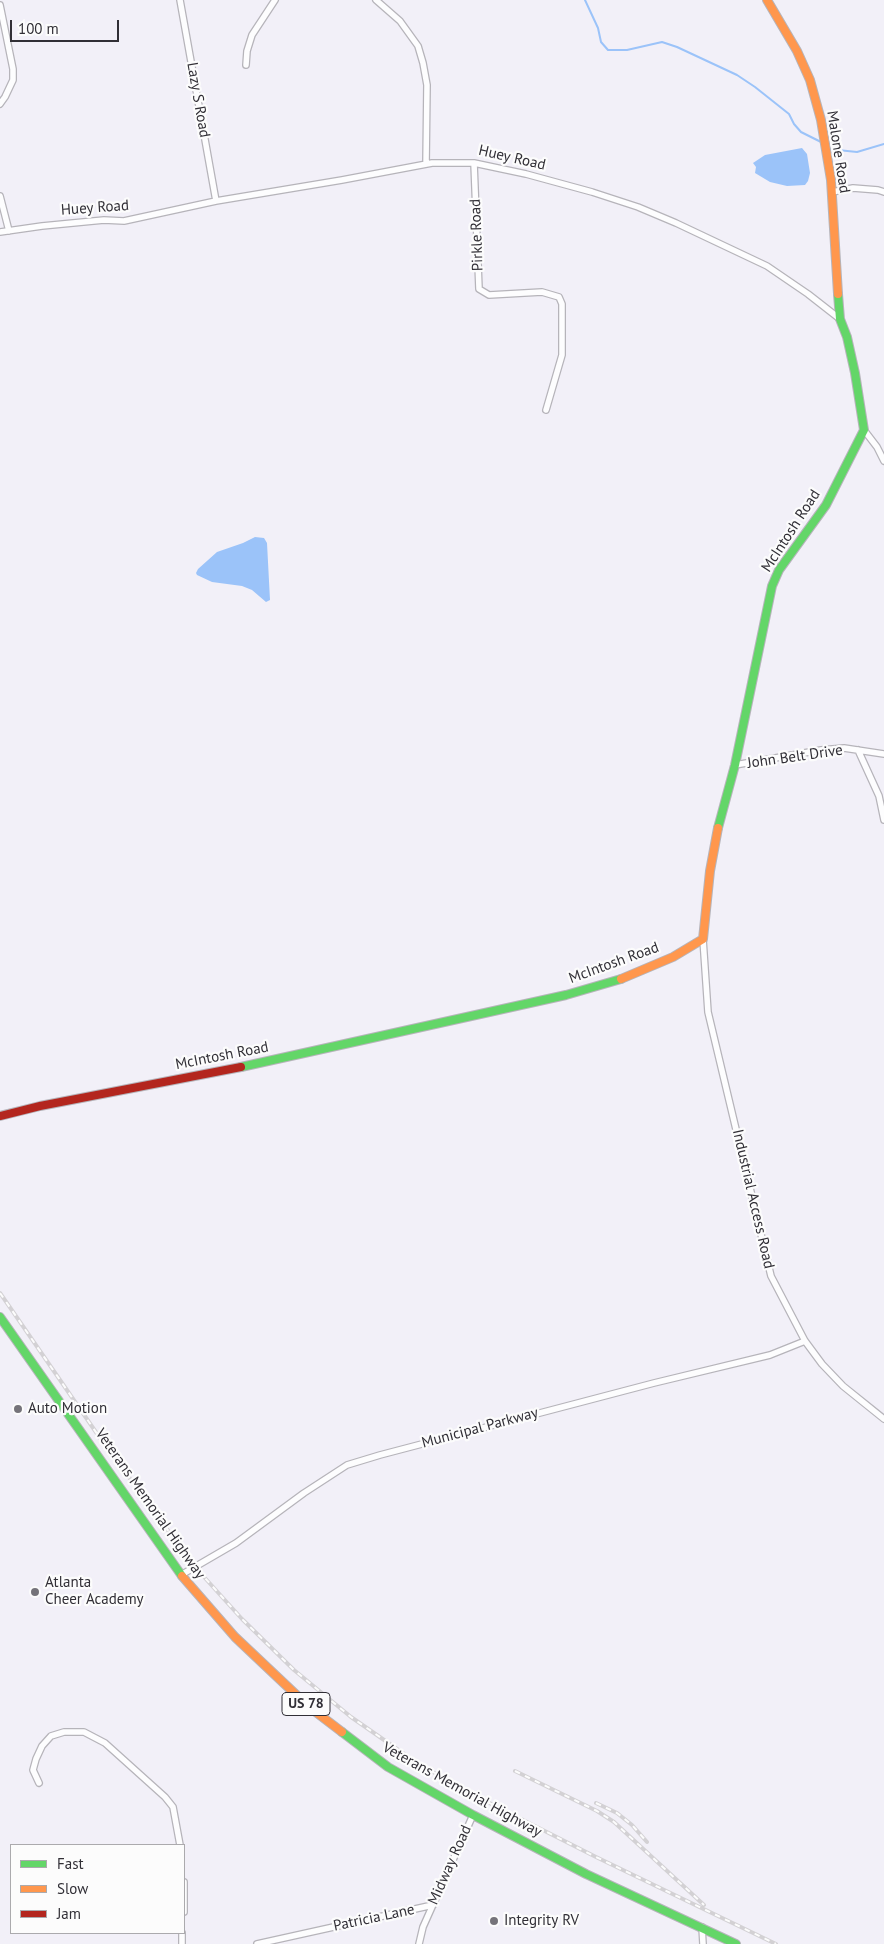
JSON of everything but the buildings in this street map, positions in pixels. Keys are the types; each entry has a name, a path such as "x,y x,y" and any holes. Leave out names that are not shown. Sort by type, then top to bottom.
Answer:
{"street":[{"name":"Lazy S Road","path":"180,0 216,201"},
{"path":"246,65 246,51 252,35 276,0"},
{"path":"376,0 400,21 418,46 427,85 426,164"},
{"name":"Malone Road","path":"767,0 797,51 810,80 821,120 832,192 840,319"},
{"path":"0,5 13,69 13,80 0,104"},
{"name":"Huey Road","path":"0,232 104,220 124,221 216,201 426,164 474,163 526,174 592,192 676,222 767,266 840,319"},
{"name":"Pirkle Road","path":"474,163 479,289 489,295 542,292 559,297 562,304 562,355 546,410"},
{"path":"832,192 853,188 884,192"},
{"path":"0,196 9,231"},
{"path":"840,319 855,373 864,430 877,447 884,461"},
{"name":"McIntosh Road","path":"0,1116 40,1106 263,1062 566,995 632,975 673,956 703,939 710,871 718,825 735,766 772,586 779,570 826,505 864,430"},
{"name":"John Belt Drive","path":"735,766 821,750 844,748 884,754"},
{"path":"858,750 879,796 884,820"},
{"name":"Industrial Access Road","path":"703,939 708,1012 771,1276 805,1341 843,1386 884,1419"},
{"name":"Veterans Memorial Highway","path":"0,1317 181,1575 235,1637 308,1706 388,1767 473,1815 586,1874 736,1944"},
{"name":"Municipal Parkway","path":"181,1575 236,1543 304,1493 348,1466 380,1454 645,1385 770,1355 805,1341"},
{"path":"39,1783 33,1770 42,1746 51,1736 64,1732 84,1732 105,1743 165,1797 172,1807 180,1844"},
{"name":"Midway Road","path":"420,1944 423,1926 473,1815"},
{"name":"Patricia Lane","path":"257,1944 433,1905"},
{"path":"702,1927 704,1944"}],"water":[{"path":"802,148 807,154 810,173 805,185 787,186 770,182 755,173 756,167 753,163 765,155"},
{"path":"255,537 264,538 267,543 270,600 266,602 252,590 242,586 212,582 197,575 198,569 217,552"}],"waterway":[{"path":"585,0 598,28 601,42 608,50 627,50 662,42 677,47 737,75 789,114 801,132 821,142"},
{"path":"828,149 857,152 884,144"}],"railway":[{"path":"0,1293 100,1438 195,1567 242,1619 294,1670 351,1717 410,1758 458,1787 596,1857 776,1944"},
{"path":"515,1771 597,1811 614,1822 704,1905"},
{"path":"596,1803 617,1813 632,1825 647,1842"}],"traffic: fast":[{"path":"718,828 735,765 772,586 779,570 826,505 864,430 855,373 847,337 840,319 838,294"},
{"path":"241,1067 566,995 621,979"},
{"path":"0,1317 182,1576"},
{"path":"342,1732 388,1767 473,1815 586,1874 736,1944"}],"traffic: slow":[{"path":"767,0 797,51 810,80 821,120 831,180 838,294"},
{"path":"621,979 673,957 703,939 710,871 718,828"},
{"path":"182,1576 235,1637 308,1706 342,1732"}],"traffic: jam":[{"path":"0,1116 40,1106 241,1067"}],"place":[{"name":"Auto Motion","path":"18,1409"},
{"name":"Atlanta Cheer Academy","path":"35,1592"},
{"name":"Integrity RV","path":"494,1921"}]}
